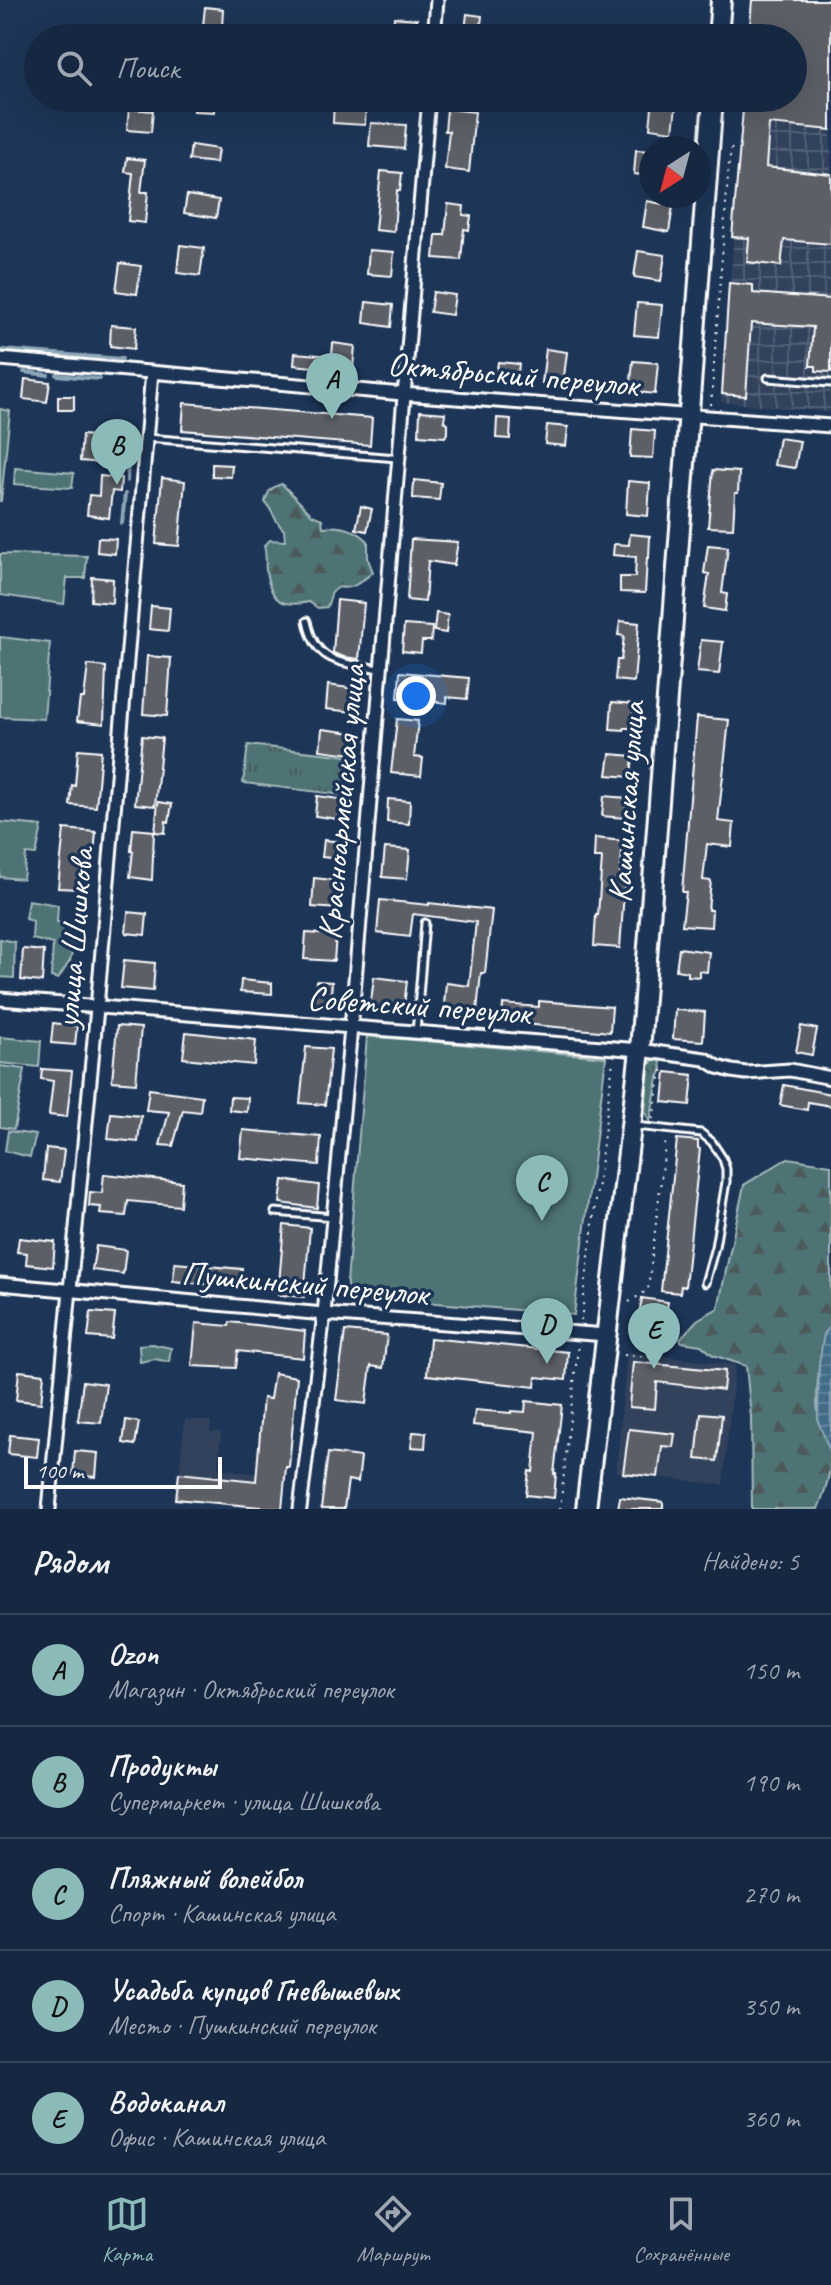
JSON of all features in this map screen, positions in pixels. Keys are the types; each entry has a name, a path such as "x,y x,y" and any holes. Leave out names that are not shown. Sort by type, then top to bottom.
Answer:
{"main road":[{"path":"719,24 721,0"},
{"name":"Кашинская улица","path":"586,1509 640,1050 712,112"}],"street":[{"path":"435,24 437,0"},
{"name":"Красноармейская улица","path":"300,1509 324,1314 351,1028 428,112"},
{"name":"Октябрьский переулок","path":"0,359 403,394 831,426"},
{"name":"улица Шишкова","path":"49,1509 97,1008 152,372"},
{"name":"Советский переулок","path":"0,999 640,1050 705,1059 732,1071 790,1070 831,1078"},
{"name":"Пушкинский переулок","path":"0,1284 324,1314 606,1335"}],"lane":[{"path":"768,378 831,383"},
{"path":"146,437 397,458"},
{"path":"307,621 311,638 326,657 380,669"},
{"path":"416,1033 425,923"},
{"path":"631,1126 701,1133 717,1149 726,1169 726,1182 715,1247 705,1283"},
{"path":"275,1212 333,1217"}],"path":[{"path":"710,418 732,145"},
{"path":"560,1509 615,1048"},
{"path":"650,1127 664,1066 663,1053"},
{"path":"629,1302 648,1290 667,1129"},
{"path":"624,1355 651,1357"}],"shaded area":[{"path":"752,0 831,0 831,412 721,402 743,112 807,112 807,24 750,24"},
{"path":"831,1326 831,1454 818,1421 819,1363 824,1334"},
{"path":"627,1352 735,1365 723,1485 616,1472"},
{"path":"185,1419 211,1421 210,1432 221,1432 218,1468 285,1478 282,1509 176,1499"}],"green space":[{"path":"0,409 10,411 1,501 0,501"},
{"path":"15,468 74,473 72,488 14,484"},
{"path":"282,484 312,515 322,519 323,527 347,528 368,541 368,559 373,572 353,586 339,587 332,592 327,607 318,608 309,602 284,603 274,596 271,589 264,546 270,540 285,541 284,530 265,502 270,490"},
{"path":"0,554 87,556 85,578 67,578 64,604 0,595"},
{"path":"0,637 50,643 44,719 0,717"},
{"path":"248,745 348,756 344,795 243,783"},
{"path":"0,822 42,826 36,855 26,854 23,879 0,877"},
{"path":"28,900 58,905 57,922 78,927 70,961 58,979 51,977 53,944 32,939 33,921 25,919"},
{"path":"0,939 15,942 14,978 0,977"},
{"path":"367,1036 606,1057 574,1315 346,1295"},
{"path":"0,1037 41,1041 39,1067 0,1063"},
{"path":"655,1058 660,1060 662,1068 650,1122 645,1111 649,1065"},
{"path":"0,1066 25,1069 14,1129 0,1127"},
{"path":"8,1131 36,1135 30,1157 5,1151"},
{"path":"788,1158 831,1165 831,1326 820,1359 817,1402 831,1461 818,1509 752,1509 751,1417 746,1366 680,1339 697,1320 718,1308 744,1185"},
{"path":"139,1345 171,1348 169,1362 155,1359 140,1362"}],"building":[{"path":"752,0 831,0 831,130 769,124 766,167 831,174 831,244 784,240 781,266 747,262 749,238 732,237 743,112 807,112 807,24 750,24"},
{"path":"205,7 223,9 222,24 203,24"},
{"path":"467,14 482,16 481,24 466,24"},
{"path":"394,17 417,19 417,24 394,24"},
{"path":"129,112 153,112 151,132 127,130"},
{"path":"333,112 366,112 365,125 333,123"},
{"path":"447,112 475,112 469,172 445,169 449,131 445,131"},
{"path":"652,112 675,112 673,131 650,128"},
{"path":"371,123 406,125 404,149 369,146"},
{"path":"191,145 218,149 216,163 189,160"},
{"path":"636,150 639,150 639,175 634,174"},
{"path":"127,158 145,160 141,192 148,192 145,223 128,221 133,173 125,172"},
{"path":"381,171 402,173 400,191 397,190 394,232 375,230"},
{"path":"187,195 219,200 216,218 184,213"},
{"path":"448,204 464,206 463,215 471,216 469,230 464,229 461,260 434,258 436,235 445,235"},
{"path":"646,208 673,208 669,232 643,227"},
{"path":"180,245 204,248 200,276 177,273"},
{"path":"369,250 394,252 392,276 367,274"},
{"path":"638,251 665,255 661,281 634,277"},
{"path":"120,263 141,266 137,294 116,291"},
{"path":"729,283 753,285 753,293 831,299 831,372 816,371 816,366 810,366 813,327 751,323 746,396 722,394"},
{"path":"433,292 455,295 452,315 430,312"},
{"path":"366,302 393,305 391,327 364,323"},
{"path":"637,303 662,305 659,337 634,335"},
{"path":"111,325 136,327 134,349 110,346"},
{"path":"333,343 355,346 353,368 294,365 295,353 332,356"},
{"path":"546,349 567,352 563,385 542,383"},
{"path":"633,361 658,363 655,394 630,391"},
{"path":"498,362 519,364 517,380 496,377"},
{"path":"25,379 50,382 47,402 23,399"},
{"path":"58,396 74,396 74,410 58,410"},
{"path":"184,403 372,418 370,445 182,430"},
{"path":"420,411 445,413 448,431 445,437 419,435"},
{"path":"497,418 511,419 510,439 496,438"},
{"path":"547,425 568,427 566,446 545,444"},
{"path":"632,429 655,431 653,458 630,457"},
{"path":"82,435 106,437 104,463 80,461"},
{"path":"779,438 800,441 795,468 774,465"},
{"path":"212,464 232,465 231,477 212,476"},
{"path":"713,470 739,472 733,528 708,527"},
{"path":"100,476 121,478 120,492 112,491 109,518 87,515 89,495 99,496"},
{"path":"162,478 185,481 179,546 156,544"},
{"path":"414,480 441,483 439,500 413,498"},
{"path":"628,481 650,483 648,516 626,514"},
{"path":"361,506 372,509 367,531 356,529"},
{"path":"630,534 650,536 645,593 620,592 620,577 635,577 636,557 613,555 614,544 629,545"},
{"path":"98,538 116,539 115,554 97,552"},
{"path":"411,539 458,542 454,565 428,561 425,602 407,600"},
{"path":"708,545 728,547 722,593 727,594 725,611 704,608 709,574 704,573"},
{"path":"92,577 113,579 112,603 91,601"},
{"path":"337,600 364,603 359,659 333,653"},
{"path":"151,606 170,608 168,631 149,629"},
{"path":"436,613 448,615 446,633 434,631"},
{"path":"620,621 639,623 634,682 615,680 624,636 618,635"},
{"path":"404,625 432,627 431,641 422,641 421,653 402,651"},
{"path":"701,640 723,642 719,674 697,672"},
{"path":"147,656 171,658 167,716 143,714"},
{"path":"88,665 106,667 104,724 77,721 80,698 84,698"},
{"path":"400,672 469,678 467,699 447,697 447,703 398,698"},
{"path":"328,685 356,689 353,712 326,709"},
{"path":"612,702 634,704 632,728 610,729"},
{"path":"697,717 729,720 718,821 734,823 732,847 707,844 703,880 711,881 708,910 712,910 711,927 682,925"},
{"path":"397,719 418,721 414,757 423,758 421,776 391,773"},
{"path":"322,729 354,733 351,754 320,750"},
{"path":"142,736 162,738 155,806 135,804"},
{"path":"78,749 101,751 96,807 70,805"},
{"path":"610,754 633,756 631,777 607,775"},
{"path":"317,796 347,800 345,820 315,816"},
{"path":"604,796 627,798 625,818 602,816"},
{"path":"388,799 410,801 409,824 387,822"},
{"path":"158,802 172,804 165,833 155,832"},
{"path":"64,829 96,832 94,854 82,853 79,889 58,888"},
{"path":"133,829 154,831 152,880 130,877"},
{"path":"595,838 623,841 620,877 625,878 620,948 594,946 602,858 594,858"},
{"path":"324,840 343,842 341,859 322,857"},
{"path":"385,848 410,850 407,879 382,877"},
{"path":"314,878 341,881 338,909 312,907"},
{"path":"380,900 492,910 476,1020 443,1016 446,983 469,986 476,922 413,914 410,937 377,933"},
{"path":"128,912 147,914 145,935 126,933"},
{"path":"306,933 336,935 334,961 304,959"},
{"path":"679,948 709,952 707,972 699,971 699,977 676,970"},
{"path":"23,949 44,951 42,982 21,980"},
{"path":"124,960 155,963 153,991 121,988"},
{"path":"374,977 407,981 403,1014 370,1010"},
{"path":"241,980 272,983 272,994 240,992"},
{"path":"316,981 332,982 330,1008 314,1007"},
{"path":"539,1001 612,1007 610,1032 502,1022 503,1004 539,1007"},
{"path":"675,1010 705,1012 703,1041 673,1039"},
{"path":"53,1023 77,1026 75,1045 51,1043"},
{"path":"117,1026 141,1028 136,1083 112,1081"},
{"path":"801,1026 817,1029 812,1055 796,1052"},
{"path":"186,1032 256,1040 254,1065 183,1058"},
{"path":"306,1047 331,1049 325,1105 300,1103"},
{"path":"42,1069 72,1071 67,1117 49,1115 53,1081 41,1079"},
{"path":"666,1072 693,1075 690,1105 663,1102"},
{"path":"784,1085 831,1094 831,1106 808,1102 807,1110 780,1105"},
{"path":"149,1089 202,1096 200,1112 183,1110 173,1146 160,1145 169,1112 146,1110"},
{"path":"230,1097 248,1098 247,1112 229,1110"},
{"path":"111,1113 141,1116 138,1142 108,1139"},
{"path":"243,1130 321,1137 319,1165 240,1158"},
{"path":"677,1139 698,1141 700,1149 685,1287 681,1286 680,1293 661,1291"},
{"path":"46,1148 64,1150 60,1182 43,1180"},
{"path":"104,1174 182,1182 180,1206 128,1201 126,1216 100,1214 101,1207 89,1206 90,1192 102,1193"},
{"path":"283,1180 319,1185 317,1208 280,1203"},
{"path":"284,1225 310,1228 304,1297 278,1295"},
{"path":"19,1238 55,1242 53,1267 26,1264 27,1253 17,1252"},
{"path":"96,1246 126,1250 123,1274 92,1270"},
{"path":"175,1263 242,1269 240,1288 173,1281"},
{"path":"642,1298 668,1302 664,1324 638,1320"},
{"path":"91,1312 115,1314 112,1339 88,1337"},
{"path":"230,1322 305,1331 303,1358 238,1351 236,1368 192,1366 196,1323 229,1326"},
{"path":"345,1331 387,1335 383,1368 371,1366 366,1404 336,1400"},
{"path":"430,1338 568,1352 566,1380 536,1377 535,1387 427,1375"},
{"path":"633,1362 725,1371 723,1390 657,1382 655,1409 629,1407"},
{"path":"19,1371 44,1374 41,1403 16,1400"},
{"path":"274,1373 297,1377 282,1509 176,1499 179,1473 256,1481 263,1398 270,1399"},
{"path":"83,1381 106,1384 101,1423 78,1421"},
{"path":"526,1401 562,1405 554,1498 526,1495 529,1471 533,1472 537,1432 473,1425 475,1410 525,1412"},
{"path":"701,1413 722,1415 717,1461 696,1459"},
{"path":"126,1420 139,1422 135,1445 123,1443"},
{"path":"629,1429 675,1434 673,1447 662,1446 658,1477 623,1473"},
{"path":"413,1432 426,1433 425,1448 411,1447"},
{"path":"10,1435 39,1438 37,1457 8,1454"},
{"path":"75,1451 98,1453 96,1477 73,1475"},
{"path":"328,1453 361,1457 358,1482 348,1480 344,1509 321,1509"},
{"path":"620,1497 663,1502 663,1509 618,1509"}],"waterway":[{"path":"3,350 122,359"},
{"path":"24,372 48,375"},
{"path":"57,375 99,379"},
{"path":"127,481 128,460"},
{"path":"122,523 125,494"}],"place":[{"name":"Ozon","path":"332,419"},
{"name":"Продукты","path":"117,485"},
{"name":"Пляжный волейбол","path":"542,1221"},
{"name":"Усадьба купцов Гневышевых","path":"547,1364"},
{"name":"Водоканал","path":"654,1369"}]}
